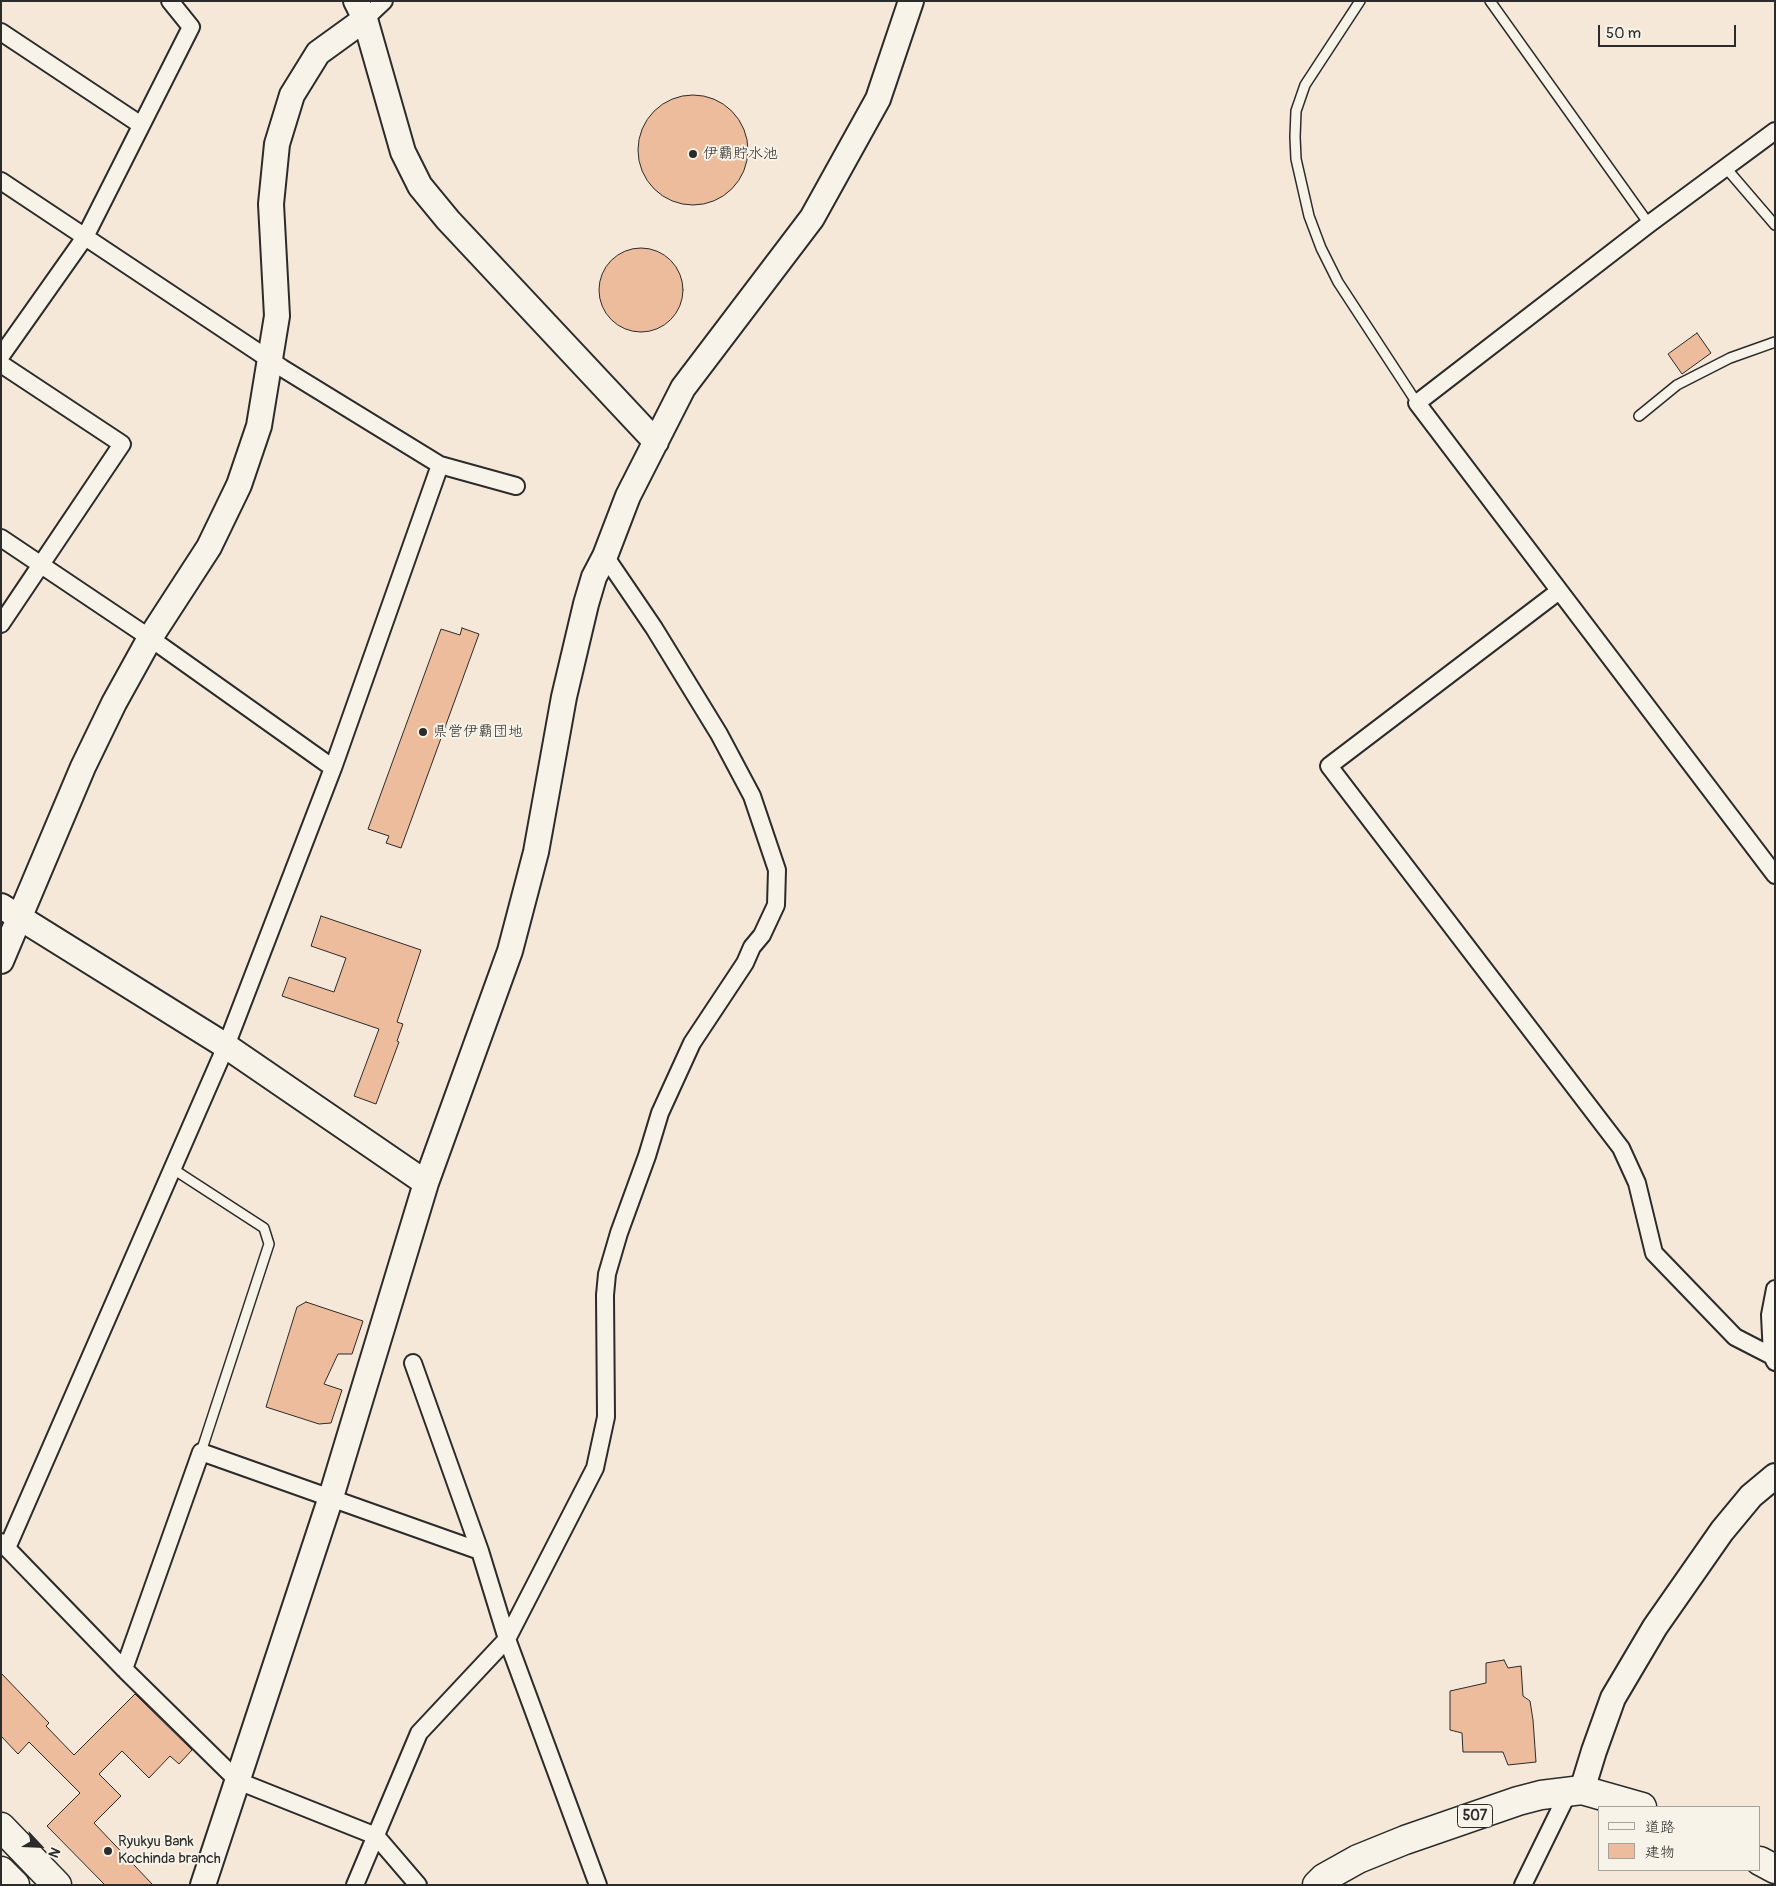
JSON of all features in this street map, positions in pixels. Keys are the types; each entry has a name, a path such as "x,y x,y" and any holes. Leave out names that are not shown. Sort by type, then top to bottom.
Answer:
{"highway":[{"name":"507","path":"1317,1885 1324,1878 1358,1859 1405,1840 1518,1801 1576,1791 1638,1806"},
{"path":"1,1827 57,1885"},
{"path":"1761,1862 1775,1869"},
{"path":"1,1871 15,1885"}],"street":[{"path":"1,356 85,236 191,27 170,1"},
{"path":"1,961 10,912 114,703 150,638 209,547 239,485 259,426 277,316 271,204 276,144 292,95 318,53 360,10 384,1"},
{"path":"203,1885 331,1497 426,1183 510,952 536,852 564,697 594,577 605,556 628,496 683,388 812,218 878,99 912,1"},
{"path":"360,10 403,152 420,186 448,220 656,442"},
{"path":"1,32 141,125"},
{"path":"1775,131 1649,224 1417,403 1775,875"},
{"path":"1,181 271,360 440,465 516,486"},
{"path":"1,364 122,444 1,624"},
{"path":"418,1885 376,1836 238,1782 124,1670 4,1545 226,1046 333,768 440,465"},
{"path":"1,538 150,638 333,768"},
{"path":"355,1885 419,1733 507,1639 595,1468 606,1416 605,1295 607,1274 619,1233 647,1156 660,1113 692,1043 745,963 752,947 762,935 776,905 777,870 752,796 718,734 654,628 605,556"},
{"path":"1559,591 1329,766 1621,1148 1637,1183 1654,1253 1735,1337 1774,1359"},
{"path":"10,912 226,1046 426,1183"},
{"path":"1774,1359 1770,1316 1775,1289"},
{"path":"412,1363 480,1551 507,1639 598,1885"},
{"path":"124,1670 201,1452 480,1551"},
{"path":"1523,1885 1576,1791 1594,1751 1613,1698 1655,1627 1722,1531 1751,1496 1775,1476"}],"lane":[{"path":"1360,1 1305,85 1296,111 1296,159 1309,216 1321,248 1338,282 1417,403"},
{"path":"1490,1 1649,224"},
{"path":"1726,168 1775,225"},
{"path":"1639,416 1677,385 1730,358 1775,342"},
{"path":"173,1168 264,1228 269,1244 201,1452"}],"building":[{"name":"伊覇貯水池","path":"693,95 714,99 732,111 744,129 748,150 744,171 732,189 714,201 693,205 672,201 654,189 642,171 638,150 642,129 654,111 672,99"},
{"path":"641,248 657,251 671,260 680,274 683,290 680,306 671,320 657,329 641,332 625,329 611,320 602,306 599,290 602,274 611,260 625,251"},
{"path":"1697,333 1711,353 1682,374 1668,354"},
{"name":"県営伊覇団地","path":"462,628 479,634 401,848 386,843 389,836 368,829 441,629 460,635"},
{"path":"321,916 421,950 397,1022 403,1024 397,1041 399,1042 376,1104 354,1096 379,1029 282,996 289,977 334,992 346,958 311,946"},
{"path":"306,1302 363,1321 352,1354 338,1354 324,1384 342,1390 331,1423 319,1424 266,1407 297,1307"},
{"path":"1504,1660 1508,1668 1521,1666 1523,1696 1530,1701 1533,1720 1536,1762 1508,1765 1503,1752 1463,1752 1462,1733 1450,1730 1450,1691 1486,1683 1486,1663"},
{"path":"1,1673 49,1723 46,1726 74,1755 135,1694 192,1750 179,1764 170,1756 149,1778 122,1751 99,1774 121,1796 94,1823 153,1885 105,1885 47,1826 80,1793 29,1742 18,1754 1,1736"}],"place":[{"name":"伊覇貯水池","path":"693,154"},
{"name":"県営伊覇団地","path":"423,732"},
{"name":"Ryukyu Bank Kochinda branch","path":"108,1851"}]}
